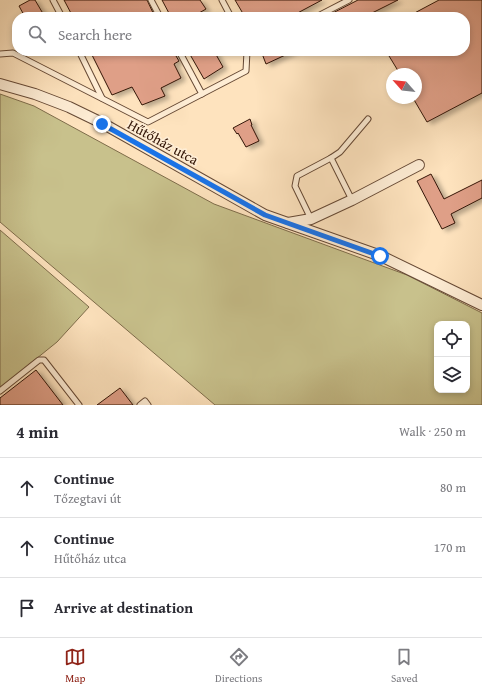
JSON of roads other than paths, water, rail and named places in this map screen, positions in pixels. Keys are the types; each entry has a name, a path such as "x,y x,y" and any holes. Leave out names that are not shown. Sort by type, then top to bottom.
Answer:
{"street":[{"name":"Hűtőház utca","path":"0,84 35,94 76,110 265,215 380,256 482,305"},
{"path":"286,223 311,219 352,200 419,165"}],"lane":[{"path":"53,0 59,12"},
{"path":"151,0 157,12"},
{"path":"222,0 228,12"},
{"path":"326,12 349,0"},
{"path":"0,54 12,52"},
{"path":"23,56 148,122 246,71 248,56"},
{"path":"81,56 102,98"},
{"path":"182,56 202,94"},
{"path":"311,219 295,186 297,176 340,152 368,119"},
{"path":"331,158 352,200"},
{"path":"0,391 39,360 44,360 79,404 78,405"},
{"path":"140,405 145,401 148,405"}]}
